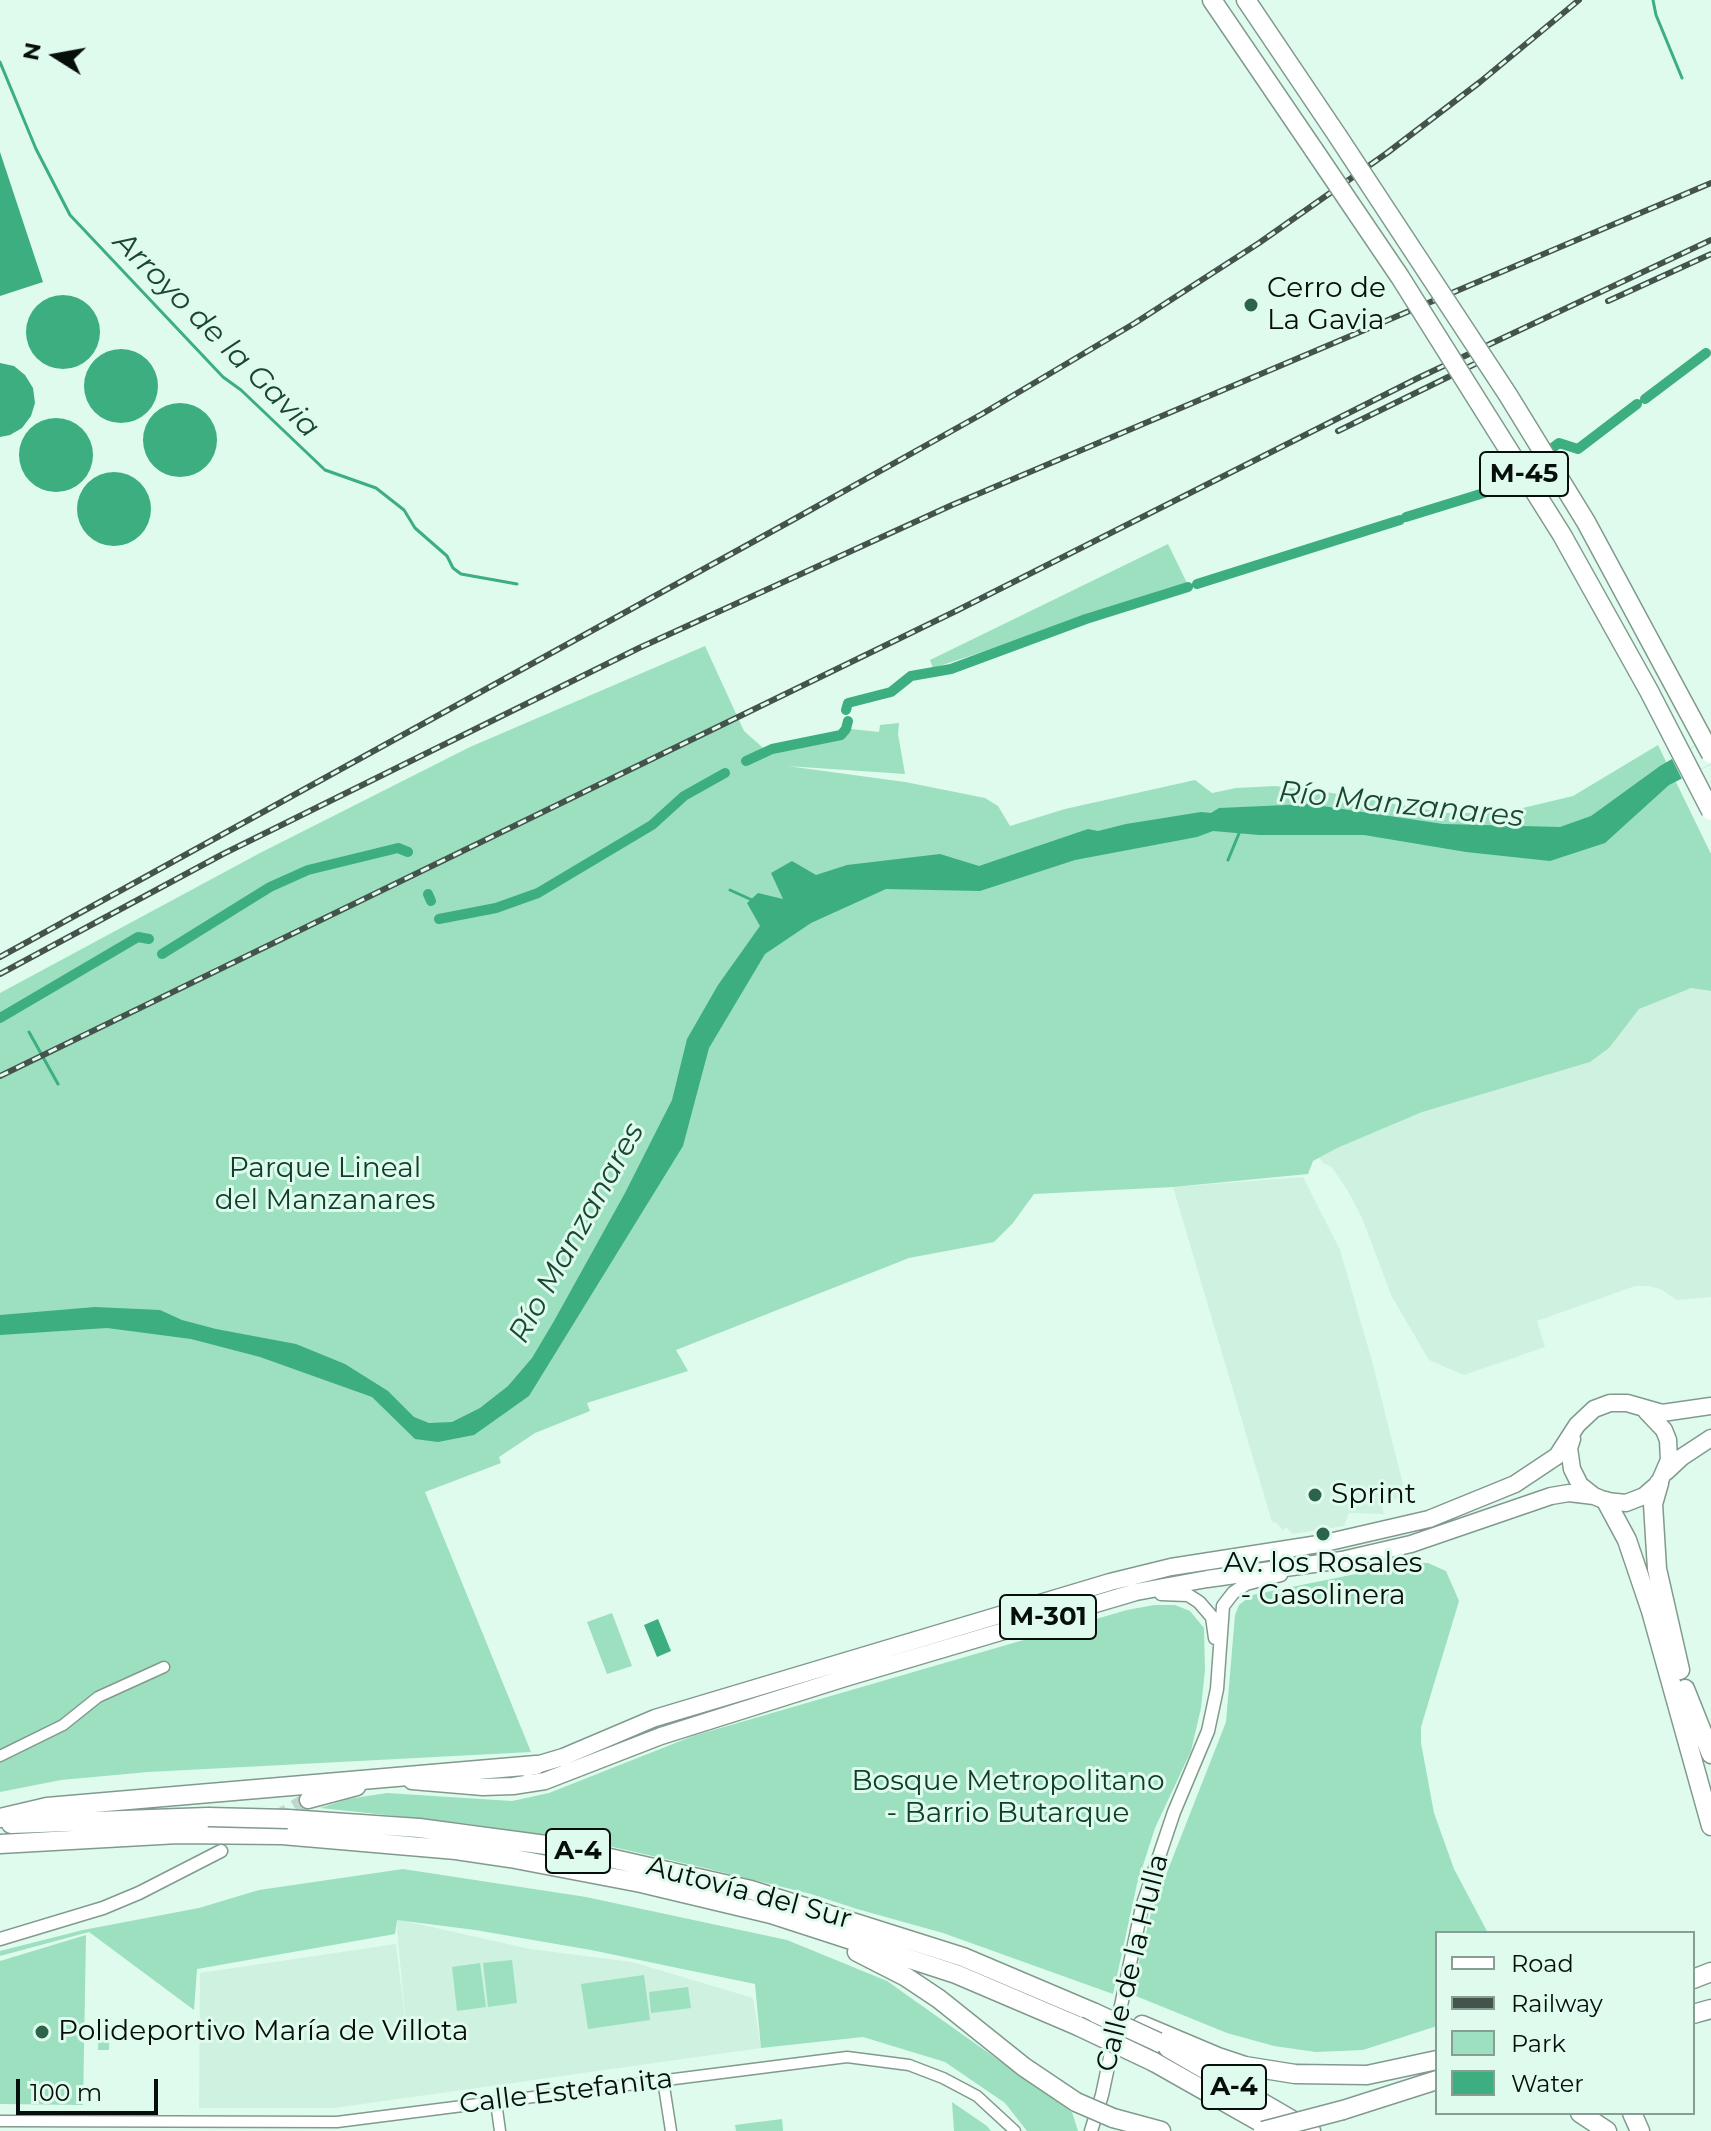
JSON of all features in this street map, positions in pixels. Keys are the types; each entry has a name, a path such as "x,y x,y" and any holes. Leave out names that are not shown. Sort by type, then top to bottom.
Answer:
{"highway":[{"name":"M-45","path":"1212,0 1400,277 1562,535 1649,691 1711,811"},
{"name":"M-45","path":"1246,0 1508,395 1586,522 1711,754"},
{"name":"M-301","path":"308,1800 364,1785 504,1773 536,1765 563,1757 655,1718 1110,1582 1171,1567 1325,1543 1429,1519 1515,1484 1557,1456 1577,1425 1594,1409 1610,1403 1630,1403 1662,1413 1711,1406"},
{"path":"1630,1403 1651,1414 1668,1440 1669,1460 1653,1504 1657,1569 1711,1789"},
{"path":"1577,1425 1569,1448 1572,1469 1580,1485 1600,1499 1627,1540 1651,1611 1711,1826"},
{"name":"M-301","path":"411,1781 483,1787 513,1786 569,1773 661,1736 1136,1592 1342,1560 1411,1544 1551,1496 1569,1493 1626,1503 1644,1496 1682,1457 1711,1438"},
{"path":"1685,1689 1711,1754"},
{"path":"0,1818 47,1807 536,1765"},
{"name":"Autovía del Sur","path":"0,1824 208,1817 419,1828 561,1847 698,1877 811,1907 963,1957 1161,2039 1311,2131"},
{"name":"Autovía del Sur","path":"0,1844 178,1834 282,1835 369,1841 510,1858 641,1883 771,1914 956,1974 1154,2062 1276,2131"},
{"path":"720,1901 760,1920 865,1955 939,1999 1076,2102 1113,2118 1161,2131"},
{"path":"1161,2039 1245,2066 1295,2074 1367,2075 1435,2060"},
{"path":"1263,2131 1348,2109 1435,2081"},
{"path":"1348,2109 1380,2105 1435,2091"},
{"path":"1583,2115 1607,2131"}],"street":[{"path":"1218,1660 1223,1606 1233,1593 1246,1584 1342,1560"},
{"path":"1048,1617 1168,1592 1188,1595 1212,1617 1218,1660"},
{"name":"Calle de la Hulla","path":"1091,2131 1102,2095 1142,1907 1174,1812 1208,1731 1217,1689 1218,1660"},
{"path":"0,1756 63,1725 98,1697 164,1667"},
{"path":"0,1939 103,1908 221,1851"},
{"name":"Calle Estefanita","path":"0,2121 338,2127 496,2102 829,2058 873,2059 909,2065 977,2096 1015,2131"},
{"path":"663,2080 671,2131"},
{"path":"496,2102 500,2131"}],"shaded area":[{"path":"1691,988 1711,991 1711,1297 1677,1300 1660,1289 1635,1286 1537,1321 1545,1347 1464,1375 1429,1360 1392,1297 1362,1218 1349,1193 1332,1167 1323,1163 1317,1155 1638,1002"},
{"path":"1303,1177 1340,1250 1406,1496 1381,1503 1384,1514 1349,1513 1344,1526 1293,1534 1286,1527 1283,1531 1272,1522 1173,1187"},
{"path":"396,1919 530,1949 632,1962 753,1998 761,2048 334,2108 199,2108 200,1973 396,1944 407,2035"}],"green space":[{"path":"1168,544 1188,585 933,668 930,660"},
{"name":"Parque Lineal del Manzanares","path":"705,646 744,731 770,754 842,739 851,729 879,732 880,725 899,723 905,774 787,766 905,782 985,798 998,806 1010,826 1065,809 1195,780 1212,793 1275,786 1447,813 1502,813 1573,796 1658,745 1711,854 1711,991 1691,988 1639,1009 1609,1048 1590,1062 1422,1112 1313,1161 1308,1174 1173,1187 1034,1194 1013,1223 994,1242 909,1258 676,1350 688,1371 587,1403 590,1411 535,1433 499,1457 501,1463 425,1492 531,1752 148,1772 61,1780 0,1792 0,993 260,853 470,747"},
{"name":"Bosque Metropolitano - Barrio Butarque","path":"1410,1563 1428,1563 1446,1571 1459,1601 1421,1727 1421,1743 1434,1813 1454,1869 1487,1931 1435,1931 1435,2027 1363,2050 1316,2052 1274,2046 1227,2033 1131,1994 1151,1913 1226,1722 1235,1615 1239,1605 1252,1595"},
{"name":"Bosque Metropolitano - Barrio Butarque","path":"1175,1605 1190,1611 1204,1628 1205,1670 1201,1708 1191,1751 1155,1828 1137,1884 1113,1994 943,1933 811,1894 705,1868 591,1842 462,1823 320,1808 348,1799 387,1793 512,1801 549,1793 693,1736 1127,1610"},
{"path":"612,1613 632,1666 607,1674 587,1622"},
{"path":"403,1869 586,1897 787,1940 887,1981 1072,2112 1078,2131 1027,2131 1005,2103 945,2062 863,2037 761,2048 755,1984 475,1930 397,1920 395,1934 197,1969 194,2010 89,1932 0,1956 0,1951 83,1930 199,1908 259,1890"},
{"name":"Polideportivo María de Villota","path":"86,1935 83,2105 0,2104 0,1961"},
{"path":"512,1960 517,2003 488,2007 483,1963"},
{"path":"480,1963 486,2007 457,2011 452,1967"},
{"path":"644,1975 650,2020 588,2029 581,1984"},
{"path":"688,1987 691,2008 651,2013 649,1992"},
{"path":"99,2019 110,2019 109,2050 98,2050"},
{"path":"952,2102 987,2126 991,2131 954,2131"},
{"path":"782,2119 783,2131 736,2131 735,2125"}],"water":[{"path":"0,152 43,282 0,296"},
{"path":"63,295 77,298 89,306 97,318 100,332 97,346 89,358 77,366 63,369 49,366 37,358 29,346 26,332 29,318 37,306 49,298"},
{"path":"121,349 135,352 147,360 155,372 158,386 155,400 147,412 135,420 121,423 107,420 95,412 87,400 84,386 87,372 95,360 107,352"},
{"path":"0,363 14,366 25,375 33,388 35,403 31,416 22,428 0,437"},
{"path":"180,403 194,406 206,414 214,426 217,440 214,454 206,466 194,474 180,477 166,474 154,466 146,454 143,440 146,426 154,414 166,406"},
{"path":"56,418 70,421 82,429 90,441 93,455 90,469 82,481 70,489 56,492 42,489 30,481 22,469 19,455 22,441 30,429 42,421"},
{"path":"114,472 128,475 140,483 148,495 151,509 148,523 140,535 128,543 114,546 100,543 88,535 80,523 77,509 80,495 88,483 100,475"},
{"path":"1711,736 1711,764 1669,785 1605,843 1550,861 1466,852 1364,835 1259,835 1213,831 1197,837 1075,860 980,891 886,889 811,923 765,954 709,1048 683,1146 529,1396 474,1435 438,1442 415,1439 372,1397 260,1357 191,1339 107,1328 0,1335 0,1315 95,1307 160,1310 182,1320 216,1329 296,1344 345,1364 388,1391 414,1417 429,1423 452,1422 480,1408 508,1386 532,1358 625,1193 672,1100 687,1039 718,985 760,926 747,903 758,893 783,899 771,873 792,861 816,875 847,865 940,854 979,866 1088,829 1098,831 1201,812 1211,813 1219,808 1309,804 1443,824 1560,827 1591,816 1660,766"},
{"path":"658,1619 671,1651 657,1657 644,1625"}],"pier":[{"path":"1711,736 1711,764 1682,779 1672,759"}],"waterway":[{"path":"1653,0 1656,15 1682,78"},
{"name":"Arroyo de la Gavia","path":"0,62 36,149 70,215 223,377 241,390 325,470 376,488 404,510 415,528 447,556 453,568 461,574 517,584"},
{"path":"1645,399 1706,353"},
{"path":"1406,517 1500,488 1559,443 1578,449 1637,404"},
{"path":"1197,584 1400,520"},
{"path":"846,710 848,703 891,692 911,676 951,669 1086,619 1188,587"},
{"path":"746,761 772,749 841,735 848,721"},
{"path":"439,919 496,908 538,893 652,825 684,796 725,773"},
{"path":"1228,860 1240,831"},
{"path":"162,954 270,887 308,870 398,848 408,852"},
{"name":"Arroyo de la Gavia","path":"730,890 752,900"},
{"path":"428,894 431,901"},
{"path":"0,1018 138,937 149,939"},
{"path":"29,1032 58,1084"}],"tunnel":[{"path":"274,1820 308,1800"}],"railway":[{"path":"0,957 789,522 982,414 1135,323 1259,243 1387,153 1480,82 1579,0"},
{"path":"0,974 223,854 639,648 952,505 1711,183"},
{"path":"0,1076 958,610 1418,378 1711,240"},
{"path":"1608,301 1711,254"},
{"path":"1338,431 1489,357"}],"place":[{"name":"Cerro de La Gavia","path":"1251,305"},
{"name":"Sprint","path":"1315,1495"},
{"name":"Av. los Rosales - Gasolinera","path":"1323,1534"},
{"name":"Polideportivo María de Villota","path":"42,2032"}],"water label":[{"name":"Río Manzanares","path":"1401,805"},
{"name":"Río Manzanares","path":"577,1233"}]}
